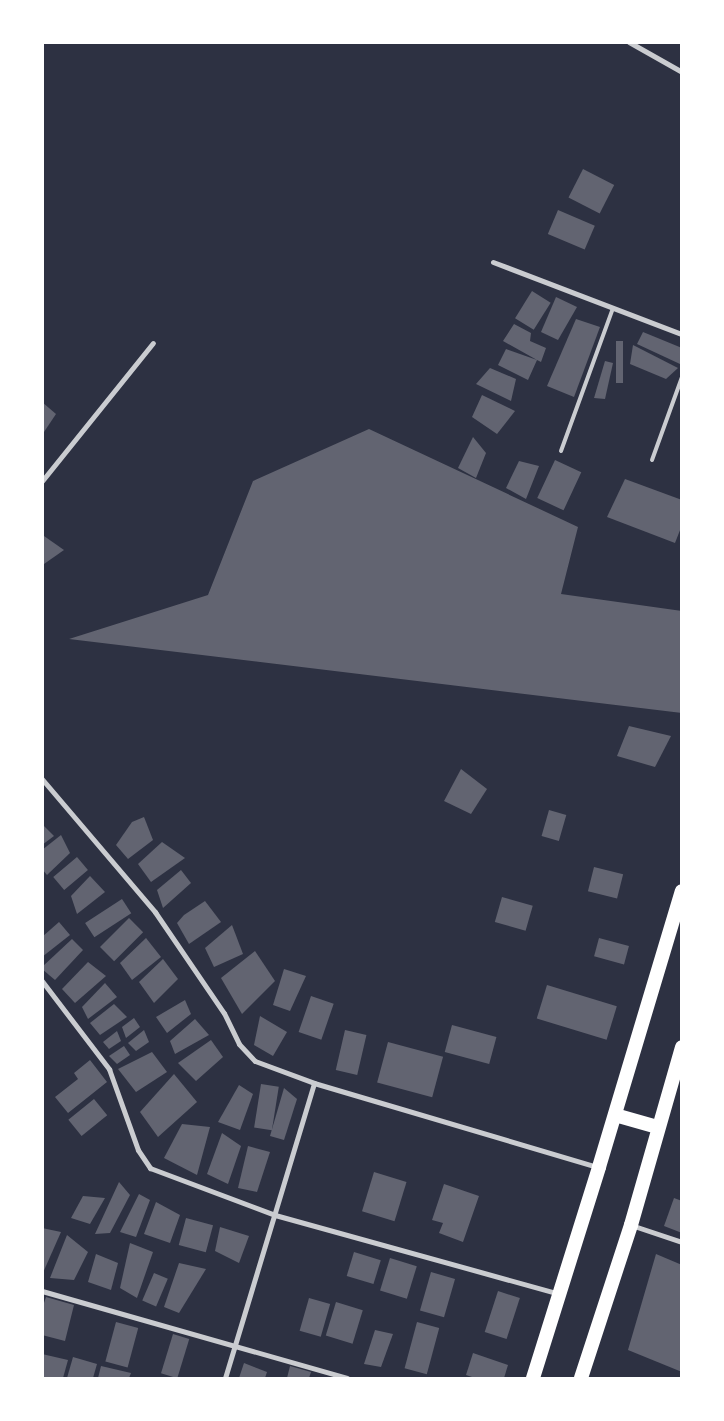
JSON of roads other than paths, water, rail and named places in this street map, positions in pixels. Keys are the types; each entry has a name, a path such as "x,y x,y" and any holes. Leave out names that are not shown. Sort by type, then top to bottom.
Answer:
{"highway":[{"path":"533,1378 615,1116 682,891"},
{"path":"581,1378 630,1225 681,1050"},
{"path":"615,1116 657,1128"}],"street":[{"path":"629,42 682,72"},
{"path":"493,262 682,334"},
{"path":"42,481 152,344"},
{"path":"42,779 155,912 224,1014 240,1044 254,1061 314,1083 599,1167"},
{"path":"42,981 109,1068 138,1150 150,1168 275,1215 559,1294"},
{"path":"225,1378 314,1083"},
{"path":"630,1225 682,1242"},
{"path":"42,1291 347,1378"}],"lane":[{"path":"561,450 613,308"},
{"path":"652,460 682,377"}]}
